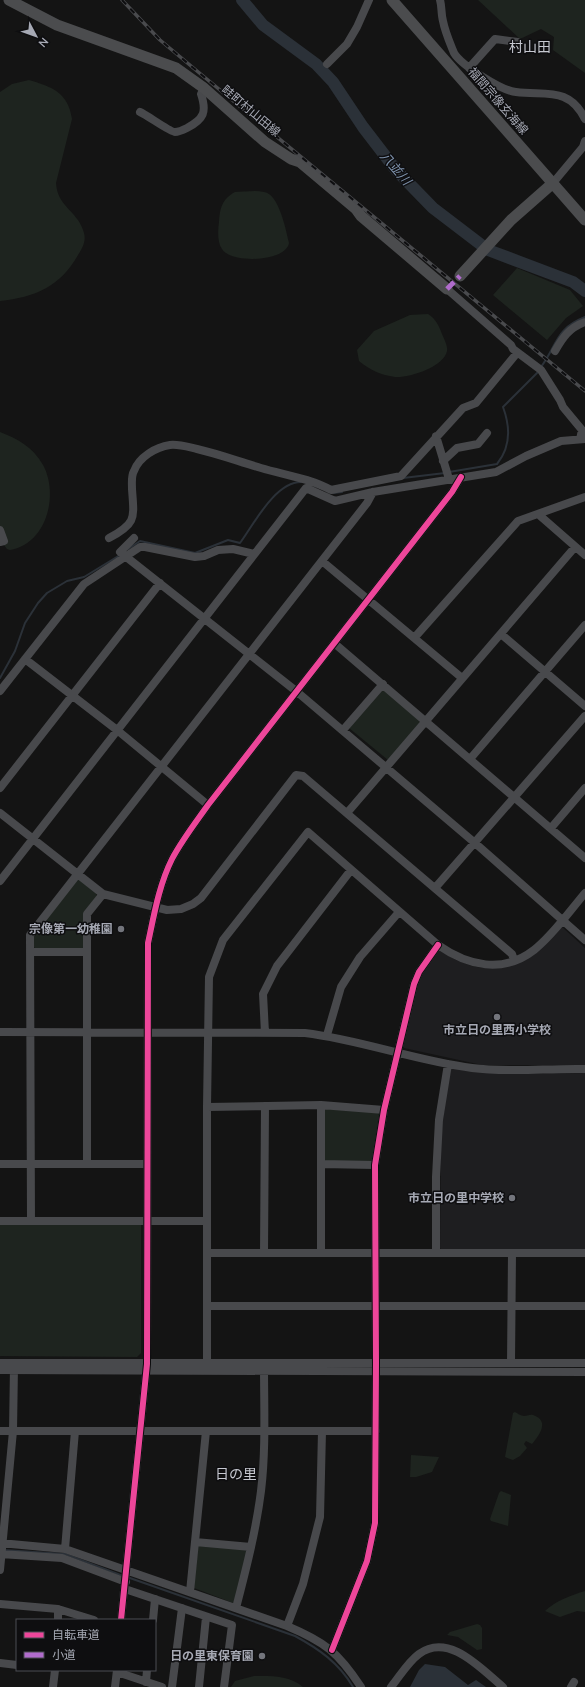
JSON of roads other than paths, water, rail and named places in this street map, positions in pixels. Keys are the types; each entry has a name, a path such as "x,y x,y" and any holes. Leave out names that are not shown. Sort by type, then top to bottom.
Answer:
{"main road":[{"name":"畦町村山田線","path":"9,0 57,25 176,68 204,88 265,142 292,159 300,162 356,208 361,216 447,289"},
{"name":"福間宗像玄海線","path":"392,0 585,220"},
{"path":"460,276 511,220 553,183"}],"street":[{"path":"327,64 347,44 358,27 369,0"},
{"path":"440,0 442,20 455,55 469,68 508,90 516,92 553,93 563,96 576,106 585,119"},
{"path":"469,68 495,39 518,42"},
{"path":"454,70 462,62"},
{"path":"140,112 171,131 180,131 197,122 204,113 205,106 201,94 204,88"},
{"path":"553,183 583,147 585,141"},
{"path":"0,881 306,488 335,501 373,492 496,472 526,456 561,441 583,439 582,430 563,408 560,400 541,370 513,349 511,345 447,289"},
{"path":"555,351 564,335 576,326 585,322"},
{"path":"109,538 125,530 130,525 133,517 133,472 145,456 161,448 179,445 220,454 262,468 316,482 331,490 401,476 463,408 476,403 518,353"},
{"path":"443,461 457,448 478,444 487,433"},
{"path":"436,436 449,479"},
{"path":"121,1619 147,1367 148,943 155,908 163,880 173,859 208,805 452,492 460,477"},
{"path":"309,490 311,481"},
{"path":"31,1221 30,935 367,504 373,492"},
{"path":"415,637 518,520 585,497"},
{"path":"538,514 585,555"},
{"path":"0,530 4,540 0,542"},
{"path":"134,538 120,552 205,618 343,730 585,940"},
{"path":"0,691 84,584 140,547 195,557 204,556 218,550 233,549 254,554"},
{"path":"347,813 575,547"},
{"path":"322,561 369,598 462,678"},
{"path":"0,788 160,583"},
{"path":"470,759 585,625"},
{"path":"501,634 585,706"},
{"path":"334,643 585,858"},
{"path":"25,659 117,730 208,805"},
{"path":"343,730 383,684"},
{"path":"435,888 585,716"},
{"path":"0,813 103,894 155,908 167,910 181,909 193,904 201,898 296,775 303,776 512,954 514,960"},
{"path":"551,828 585,788"},
{"path":"207,1363 207,1107 209,977 223,940 308,832 438,945 451,955 477,964 514,960 533,950 544,941 585,893"},
{"path":"265,1033 263,994 277,966 351,870"},
{"path":"87,1164 87,914 103,894"},
{"path":"327,1035 341,987 360,956 400,912"},
{"path":"332,1650 367,1561 375,1523 375,1164 384,1110 414,984 419,972 438,945"},
{"path":"30,952 87,952"},
{"path":"0,1032 30,1033 88,1031 147,1033 305,1033 327,1035 448,1064 472,1068 504,1070 585,1069"},
{"path":"436,1253 436,1177 439,1120 448,1064"},
{"path":"207,1107 321,1105 384,1110"},
{"path":"321,1105 321,1253"},
{"path":"264,1253 265,1106"},
{"path":"0,1164 147,1164"},
{"path":"321,1164 375,1164"},
{"path":"0,1221 207,1222"},
{"path":"208,1253 585,1253"},
{"path":"512,1253 512,1364"},
{"path":"207,1306 585,1306"},
{"path":"147,1367 207,1363 264,1367"},
{"path":"0,1364 14,1367 376,1367 585,1363"},
{"path":"0,1370 14,1367"},
{"path":"0,1570 4,1486 14,1431 14,1367"},
{"path":"236,1608 251,1547 261,1491 264,1431 264,1367"},
{"path":"376,1367 585,1372"},
{"path":"190,1592 206,1430"},
{"path":"0,1431 376,1431"},
{"path":"65,1549 75,1431"},
{"path":"287,1626 304,1584 320,1517 322,1431"},
{"path":"195,1542 251,1547"},
{"path":"2,1544 65,1549 287,1626 311,1636 332,1650 347,1666 361,1687"},
{"path":"1,1554 62,1558 155,1599 232,1625 224,1687"},
{"path":"153,1619 155,1599"},
{"path":"0,1604 58,1609 91,1619"},
{"path":"172,1687 182,1608"},
{"path":"58,1609 58,1619"},
{"path":"199,1687 206,1617"},
{"path":"392,1687 418,1655 428,1648 437,1646 448,1647 458,1651 503,1687"},
{"path":"0,1663 16,1665"},
{"path":"53,1687 55,1671"},
{"path":"115,1687 117,1671 162,1687"},
{"path":"146,1682 147,1671"}],"waterway":[{"name":"八並川","path":"242,0 263,25 316,64 333,82 363,127 396,170 433,208 488,250 573,282 585,291"},
{"path":"541,367 562,332 575,322 585,317"},
{"path":"449,472 497,464 505,451 508,436 507,422 503,407 539,371"},
{"path":"403,478 445,473"},
{"path":"128,549 140,541 195,553 228,540 240,543 266,505 274,496 291,484 301,482"},
{"path":"333,493 342,492"},
{"path":"0,678 15,651 25,623 38,603 47,593 67,581 84,577 120,555"},
{"path":"3,1550 65,1554 123,1576"},
{"path":"127,1577 295,1636 328,1657 353,1687"}],"railway":[{"path":"122,0 160,40 585,391"}],"place":[{"name":"宗像第一幼稚園","path":"121,929"},
{"name":"市立日の里西小学校","path":"497,1017"},
{"name":"市立日の里中学校","path":"512,1198"},
{"name":"日の里東保育園","path":"262,1656"}],"district":[{"name":"村山田","path":"530,47"},
{"name":"日の里","path":"236,1474"}]}
